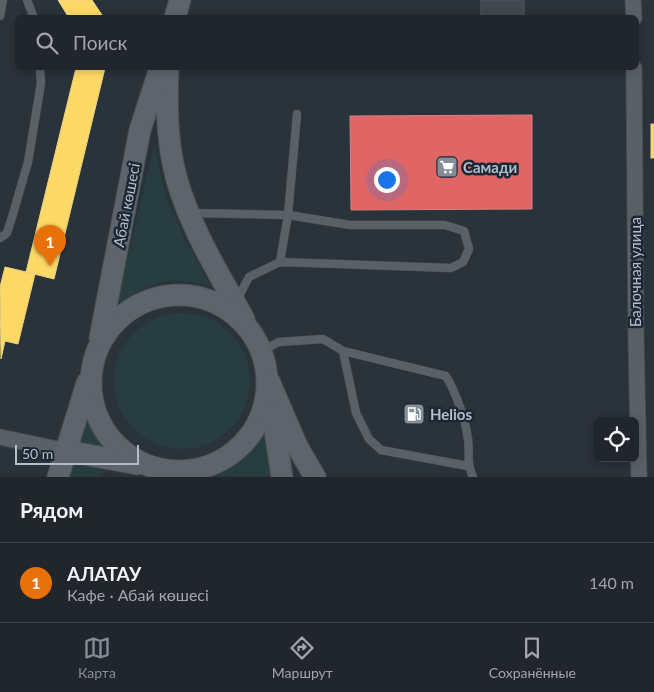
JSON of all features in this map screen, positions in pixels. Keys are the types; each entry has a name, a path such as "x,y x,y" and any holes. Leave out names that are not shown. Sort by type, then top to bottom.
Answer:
{"main road":[{"path":"176,15 180,0"},
{"name":"Абай көшесі","path":"99,344 140,130 159,70"},
{"path":"168,70 166,97 169,143 180,192 202,242 261,351 267,376 282,477"},
{"path":"58,477 99,344 114,322 135,306 159,296 185,294 211,300 234,313 252,332"},
{"path":"91,370 91,395 98,418 110,439 128,455 158,468 193,470 218,462 239,447 255,426 265,402 267,376"},
{"path":"267,376 297,446 315,477"},
{"path":"67,451 195,477"},
{"path":"129,477 158,468"}],"street":[{"path":"634,0 634,15"},
{"name":"Балочная улица","path":"634,70 639,477"},
{"path":"0,437 67,451"}],"lane":[{"path":"0,16 3,0"},
{"path":"27,0 33,15"},
{"path":"0,238 7,233 28,162 41,83 40,70"},
{"path":"280,262 288,215 297,114"},
{"path":"189,212 288,215 350,225 445,225 464,231 469,249 463,262 451,268 280,262 249,277 235,303"},
{"path":"261,351 279,342 323,339 343,351 446,376 455,391 468,438 468,466 473,477"},
{"path":"343,351 356,413 369,439 381,450 468,466"}],"green space":[{"path":"154,147 166,198 184,237 210,285 182,281 160,283 140,291 116,305"},
{"path":"182,313 208,318 230,333 245,355 250,381 245,407 230,429 208,444 182,449 156,444 134,429 119,407 114,381 119,355 134,333 156,318"},
{"path":"89,407 103,435 114,448 79,442"},
{"path":"267,428 273,477 231,477 215,474 250,447"},
{"path":"74,463 109,470 97,477 70,477"}],"building: Жильё":[{"path":"58,0 92,0 102,15 67,15"},
{"path":"76,70 105,70 54,279 26,272"},
{"path":"651,124 654,124 654,158 651,158"},
{"path":"5,267 35,274 18,344 5,341 1,359 0,287"}],"building: Торговля":[{"path":"532,115 532,209 351,210 350,116"}],"building: Прочее":[{"path":"481,0 524,0 524,15 481,15"}],"place":[{"name":"Самади","path":"447,167"},
{"name":"АЛАТАУ","path":"50,266"},
{"name":"Helios","path":"414,414"}]}
